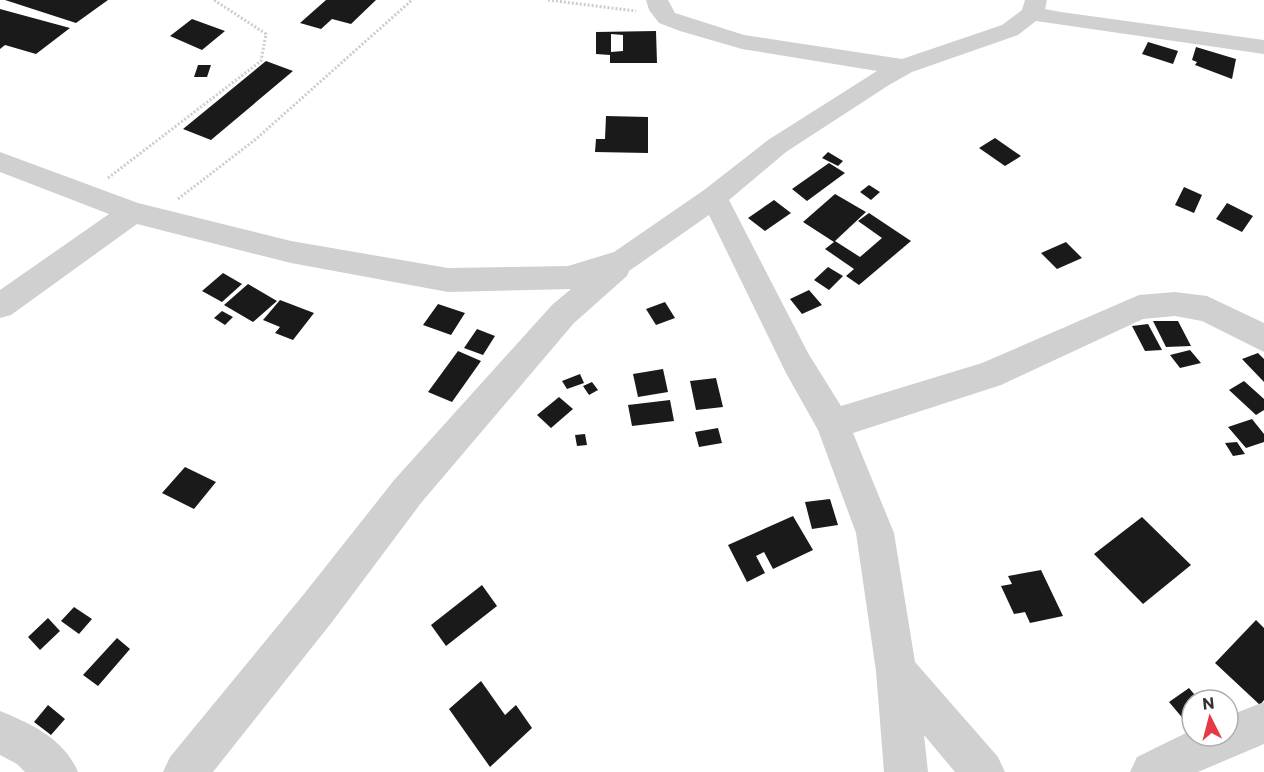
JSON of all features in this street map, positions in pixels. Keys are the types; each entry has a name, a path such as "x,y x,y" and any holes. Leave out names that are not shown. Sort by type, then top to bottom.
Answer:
{"street":[{"path":"661,7 688,26 742,42 903,67"},
{"path":"185,772 318,608 408,491 563,314 624,261 714,197 777,146 903,67 1010,30 1034,7 1073,21 1205,36 1264,47"},
{"path":"0,161 54,183 144,214 291,252 448,280 568,278 624,261"},
{"path":"714,197 797,363 833,424 875,533 896,671 906,772"},
{"path":"0,306 46,272 144,214"},
{"path":"833,424 989,375 1139,307 1175,304 1207,309 1244,326 1264,339"},
{"path":"896,671 983,772"},
{"path":"1152,772 1203,747 1264,723"},
{"path":"0,732 32,749 56,772"}],"path":[{"path":"105,181 261,61 266,34 214,0"},
{"path":"144,214 256,139 411,0"},
{"path":"548,0 661,7"}],"building":[{"path":"5,0 108,0 76,23"},
{"path":"326,0 376,0 351,24 332,19 321,29 300,23"},
{"path":"0,9 70,28 36,54 5,45 0,49"},
{"path":"192,19 225,31 202,50 170,36"},
{"path":"656,31 657,63 610,63 610,55 596,54 596,32","holes":["611,34 623,35 623,51 611,52"]},
{"path":"1148,42 1178,51 1173,64 1142,54"},
{"path":"1196,47 1236,59 1232,79 1195,65 1197,62 1192,60"},
{"path":"266,61 293,71 211,140 183,129"},
{"path":"198,65 211,65 207,77 194,77"},
{"path":"606,116 648,117 648,153 595,152 596,139 605,139"},
{"path":"995,138 1021,156 1005,166 979,148"},
{"path":"828,152 843,161 838,166 822,158"},
{"path":"829,163 845,173 807,201 792,189"},
{"path":"869,185 880,192 871,200 860,192"},
{"path":"1184,187 1202,195 1194,213 1175,205"},
{"path":"835,194 866,212 835,241 860,257 882,238 858,221 869,213 911,241 859,285 846,276 854,269 825,249 834,242 803,222"},
{"path":"774,200 791,213 765,231 748,218"},
{"path":"1227,203 1253,216 1242,232 1216,219"},
{"path":"1066,242 1082,258 1057,269 1041,253"},
{"path":"828,267 843,276 829,290 814,280"},
{"path":"223,273 242,284 222,302 202,291"},
{"path":"248,284 277,301 253,322 224,305"},
{"path":"809,290 822,305 802,314 790,299"},
{"path":"280,300 314,313 293,340 275,333 280,327 263,320"},
{"path":"665,302 675,318 656,325 646,309"},
{"path":"438,304 465,313 451,335 423,325"},
{"path":"222,311 233,317 225,325 214,318"},
{"path":"1153,321 1178,321 1191,346 1166,347"},
{"path":"1148,324 1162,350 1145,351 1132,326"},
{"path":"477,329 495,336 483,355 464,348"},
{"path":"1190,350 1201,363 1180,368 1170,355"},
{"path":"458,351 481,361 452,402 428,392"},
{"path":"1258,353 1264,359 1264,382 1242,359"},
{"path":"663,369 668,392 638,397 633,374"},
{"path":"580,374 584,383 567,389 562,381"},
{"path":"716,378 723,407 696,410 690,381"},
{"path":"1244,381 1264,399 1264,410 1256,415 1229,390"},
{"path":"592,382 598,390 589,395 583,386"},
{"path":"559,397 573,409 551,428 537,415"},
{"path":"670,400 674,421 632,426 628,405"},
{"path":"1252,419 1264,434 1264,442 1246,448 1228,427"},
{"path":"718,428 722,443 699,447 695,432"},
{"path":"585,434 587,445 577,446 575,435"},
{"path":"1237,442 1245,454 1233,456 1225,443"},
{"path":"185,467 216,482 194,509 162,493"},
{"path":"830,499 838,525 812,529 805,502"},
{"path":"793,516 813,550 773,569 764,552 756,556 765,573 747,582 728,545"},
{"path":"1142,517 1191,565 1143,604 1094,554"},
{"path":"1041,570 1063,616 1030,623 1025,612 1014,614 1001,586 1012,584 1008,576"},
{"path":"482,585 497,606 446,646 431,625"},
{"path":"74,607 92,619 79,634 61,621"},
{"path":"48,618 60,631 40,650 28,637"},
{"path":"1256,620 1264,628 1264,700 1260,705 1215,663"},
{"path":"117,638 130,649 98,686 83,675"},
{"path":"481,681 505,715 516,705 532,728 490,767 449,709"},
{"path":"1180,694 1180,715 1169,702"},
{"path":"48,705 65,719 51,735 34,722"}]}
